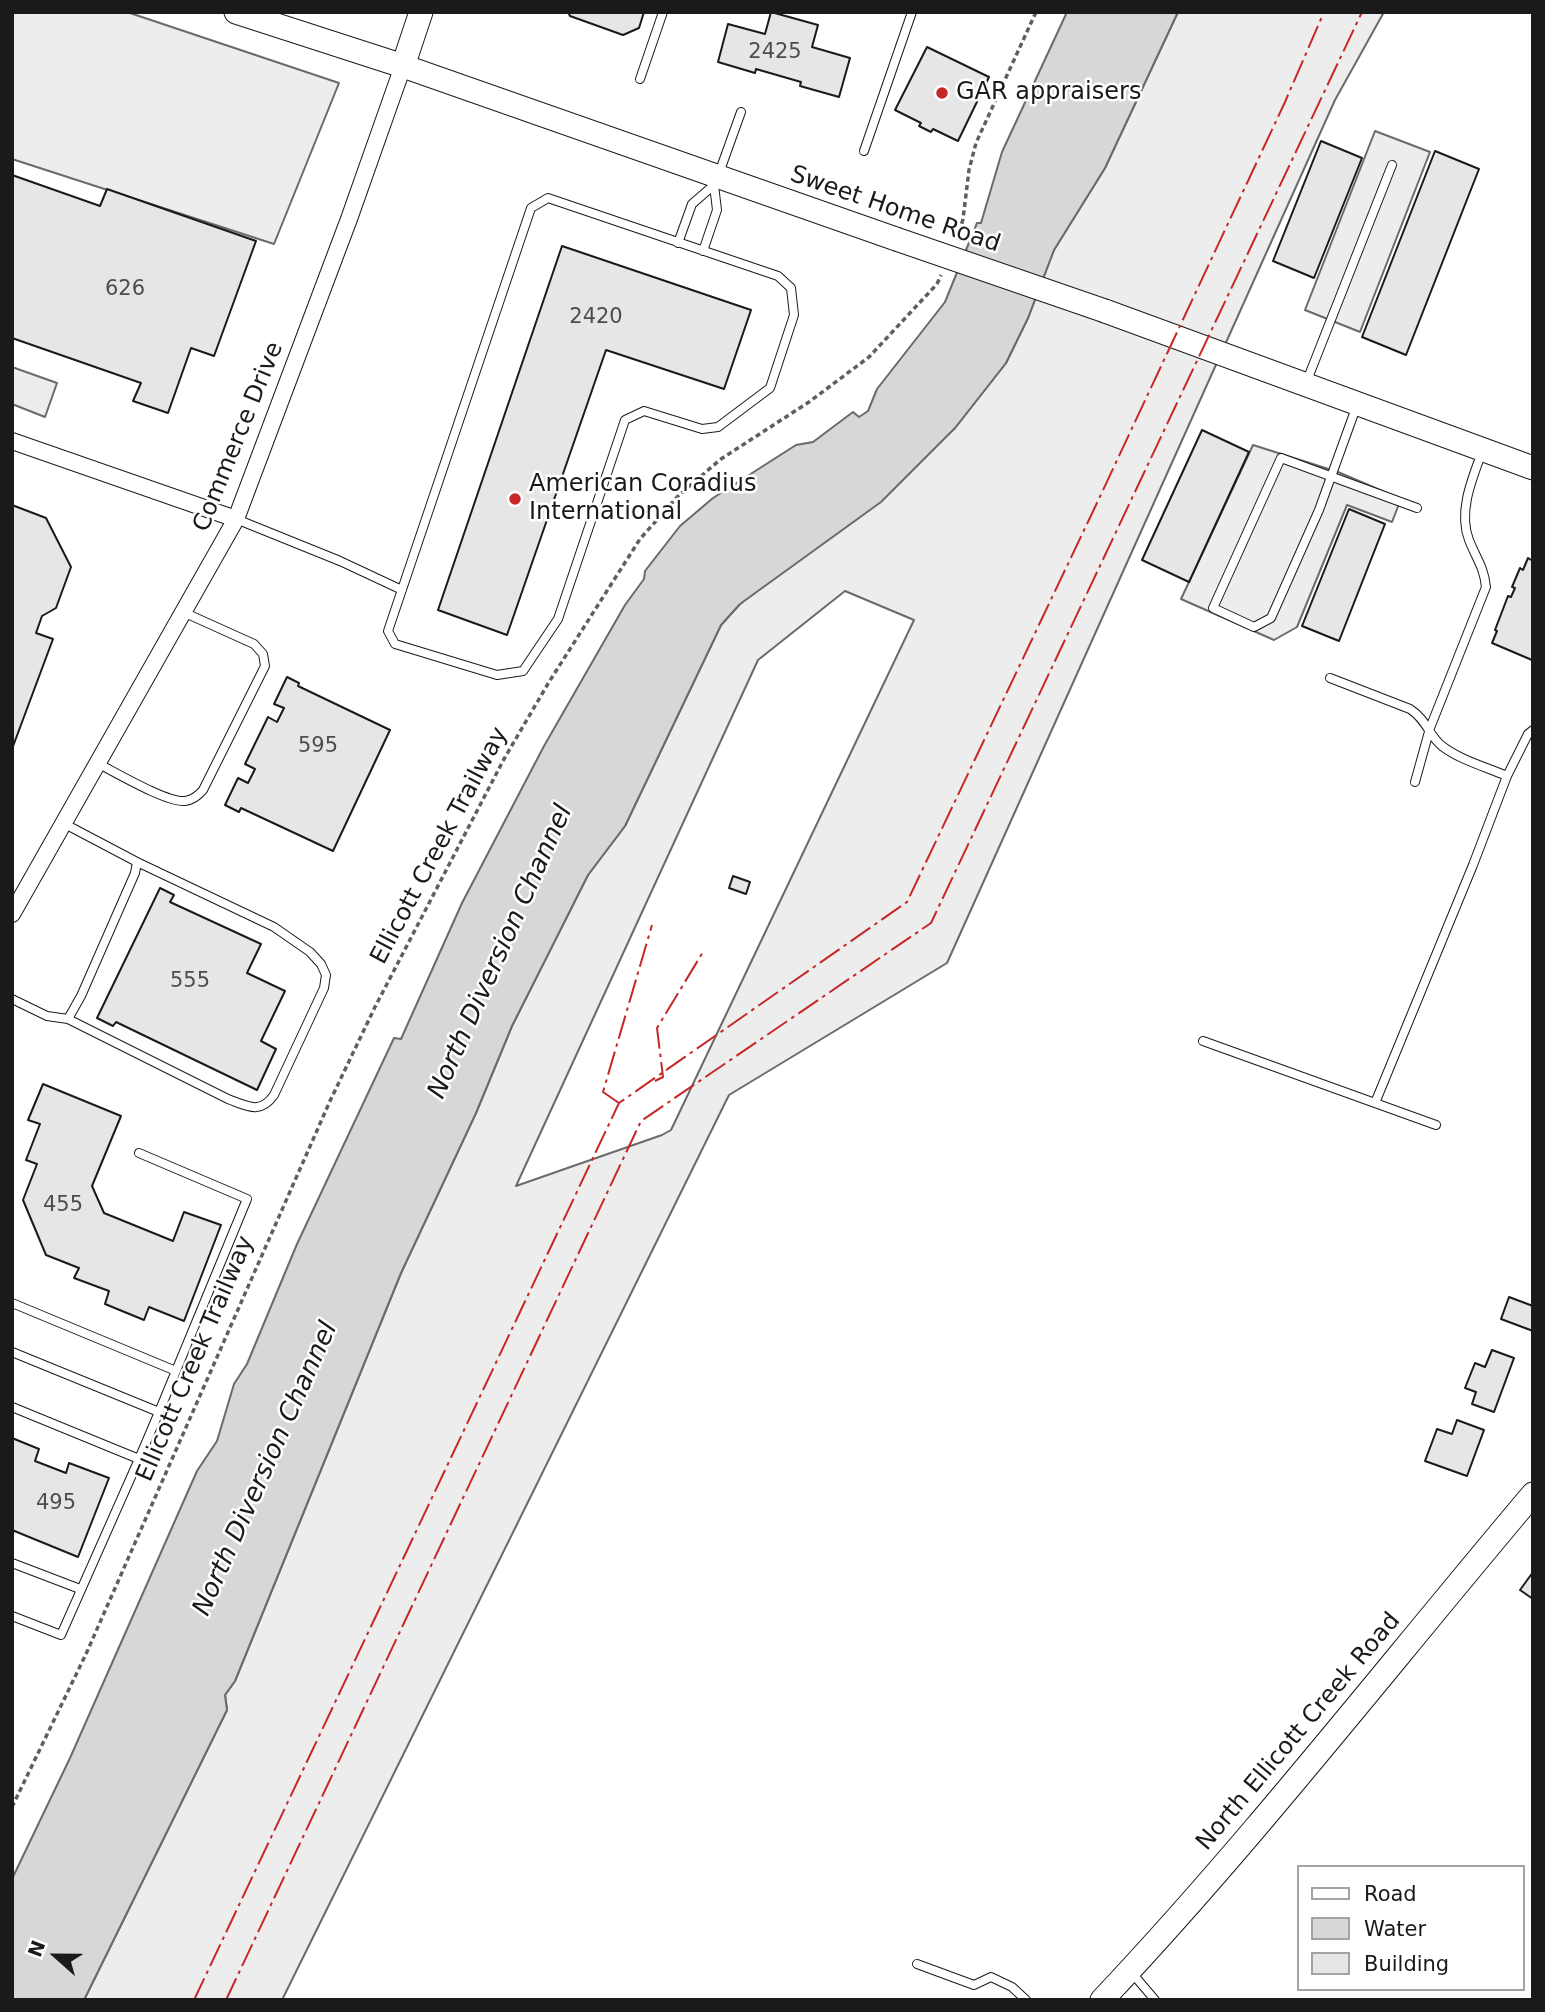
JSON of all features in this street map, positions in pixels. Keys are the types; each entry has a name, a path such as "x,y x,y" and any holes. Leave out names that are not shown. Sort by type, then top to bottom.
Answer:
{"main road":[{"name":"Sweet Home Road","path":"236,12 403,66 716,181 1105,311 1533,468"},
{"path":"403,66 421,12"},
{"name":"North Ellicott Creek Road","path":"1102,2000 1253,1829 1533,1494"}],"street":[{"name":"Commerce Drive","path":"12,914 236,519 349,219 403,66"},
{"path":"12,441 236,519"}],"lane":[{"path":"640,79 663,12"},
{"path":"864,151 912,12"},
{"path":"703,251 717,210 716,181 741,112"},
{"path":"1306,383 1392,165"},
{"path":"678,243 692,204 716,181"},
{"path":"548,198 678,243 778,276 791,288 794,315 770,388 718,427 702,429 643,411 625,421 558,619 523,671 497,675 396,645 388,631 531,208 548,198"},
{"path":"1358,403 1331,475 1271,618 1254,627 1213,608 1281,458 1331,475 1417,508"},
{"path":"1415,782 1430,728 1486,587 1484,567 1468,536 1466,516 1467,496 1483,450"},
{"path":"236,519 340,561 401,590"},
{"path":"97,764 182,802 195,799 203,790 265,666 263,654 254,644 183,612"},
{"path":"1330,678 1410,709 1430,728 1439,744 1507,776"},
{"path":"1376,1103 1474,866 1507,776 1528,734 1533,730"},
{"path":"12,999 47,1016 68,1020 228,1099 248,1107 259,1108 267,1105 274,1095 324,988 326,975 321,964 310,952 274,927 137,862 63,823"},
{"path":"68,1020 126,896 137,862"},
{"path":"1203,1041 1436,1125"},
{"path":"12,1616 61,1635 139,1459 247,1199 139,1153"},
{"path":"12,1303 176,1371"},
{"path":"12,1352 159,1412"},
{"path":"12,1407 139,1459"},
{"path":"12,1563 80,1589"},
{"path":"916,1964 974,1985 990,1977 1012,1987 1026,2000"},
{"path":"1129,1971 1155,2000"}],"path":[{"path":"956,242 961,231 969,170 976,143 1036,12"},
{"name":"Ellicott Creek Trailway","path":"12,1807 86,1654 330,1101 375,1007 504,759 549,682 640,539 679,495 721,459 808,402 869,357 937,284 942,274"}],"shaded area":[{"path":"12,12 127,12 339,83 274,244 12,159"},
{"path":"1178,12 1384,12 1335,100 947,963 729,1095 282,2000 84,2000 227,1710 225,1695 235,1681 401,1273 476,1113 512,1026 588,875 625,826 721,625 740,604 955,428 1006,363 1028,318 1054,250 1105,168","holes":["845,591 914,620 671,1130 516,1186 758,660"]},
{"path":"1375,131 1430,152 1360,332 1305,310"},
{"path":"12,367 57,383 45,417 12,404"},
{"path":"1253,445 1338,472 1401,499 1392,522 1347,505 1297,627 1274,640 1181,599"}],"water":[{"name":"North Diversion Channel","path":"1067,12 1178,12 1105,168 1054,250 1028,318 1006,363 955,428 881,502 740,604 721,625 625,826 588,875 512,1026 476,1113 401,1273 235,1681 225,1695 227,1710 84,2000 12,2000 12,1879 70,1758 197,1471 217,1441 234,1384 247,1364 297,1244 394,1038 401,1039 462,903 544,746 625,605 644,579 645,571 680,526 713,498 796,445 813,442 853,412 859,417 868,411 877,389 945,302 977,223 981,223 1002,152"}],"building":[{"path":"568,12 644,12 639,28 623,35 570,16"},
{"path":"771,12 818,25 812,47 850,58 839,97 800,86 801,82 718,62 728,24 765,34"},
{"name":"GAR appraisers","path":"927,47 989,77 958,141 933,129 931,132 919,126 921,123 895,110"},
{"path":"1321,141 1362,158 1314,278 1273,261"},
{"path":"1435,151 1479,169 1406,355 1362,337"},
{"path":"12,175 100,206 107,189 256,241 214,356 191,348 168,413 133,401 141,383 12,338"},
{"name":"American Coradius International","path":"562,246 751,310 724,389 606,350 507,635 438,610"},
{"path":"1202,430 1249,452 1189,582 1142,560"},
{"path":"12,505 46,518 71,567 56,608 42,616 36,633 53,639 12,749"},
{"path":"1349,509 1385,524 1339,641 1302,626"},
{"path":"1528,558 1533,561 1532,660 1492,643 1508,596 1511,597 1520,568 1523,570"},
{"path":"287,677 299,683 298,686 390,730 333,851 241,808 239,812 225,805 238,778 248,783 255,769 245,764 268,717 277,722 284,708 274,704"},
{"path":"733,876 750,882 746,894 729,888"},
{"path":"160,888 174,895 170,902 261,944 247,973 285,991 261,1041 276,1049 257,1090 116,1022 113,1026 97,1018"},
{"path":"43,1084 121,1116 92,1186 104,1213 173,1241 184,1212 221,1225 184,1321 149,1307 144,1320 105,1304 109,1291 74,1278 79,1268 46,1255 23,1200 37,1164 26,1160 40,1124 28,1120"},
{"path":"1509,1297 1533,1306 1533,1331 1501,1319"},
{"path":"1492,1350 1514,1358 1494,1412 1472,1404 1476,1392 1465,1388 1475,1363 1485,1367"},
{"path":"1457,1420 1484,1430 1467,1476 1425,1461 1437,1429 1452,1434"},
{"path":"12,1438 39,1449 35,1461 66,1473 69,1463 109,1478 78,1557 12,1530"},
{"path":"1533,1572 1533,1599 1520,1590"}],"power":[{"path":"194,2000 619,1103 907,902 1285,102 1324,12"},
{"path":"226,2000 641,1121 931,923 1362,12"},
{"path":"619,1103 603,1092 652,925"},
{"path":"655,1081 663,1077 657,1028 703,952"}],"place":[{"name":"GAR appraisers","path":"942,93"},
{"name":"American Coradius International","path":"515,499"}]}
